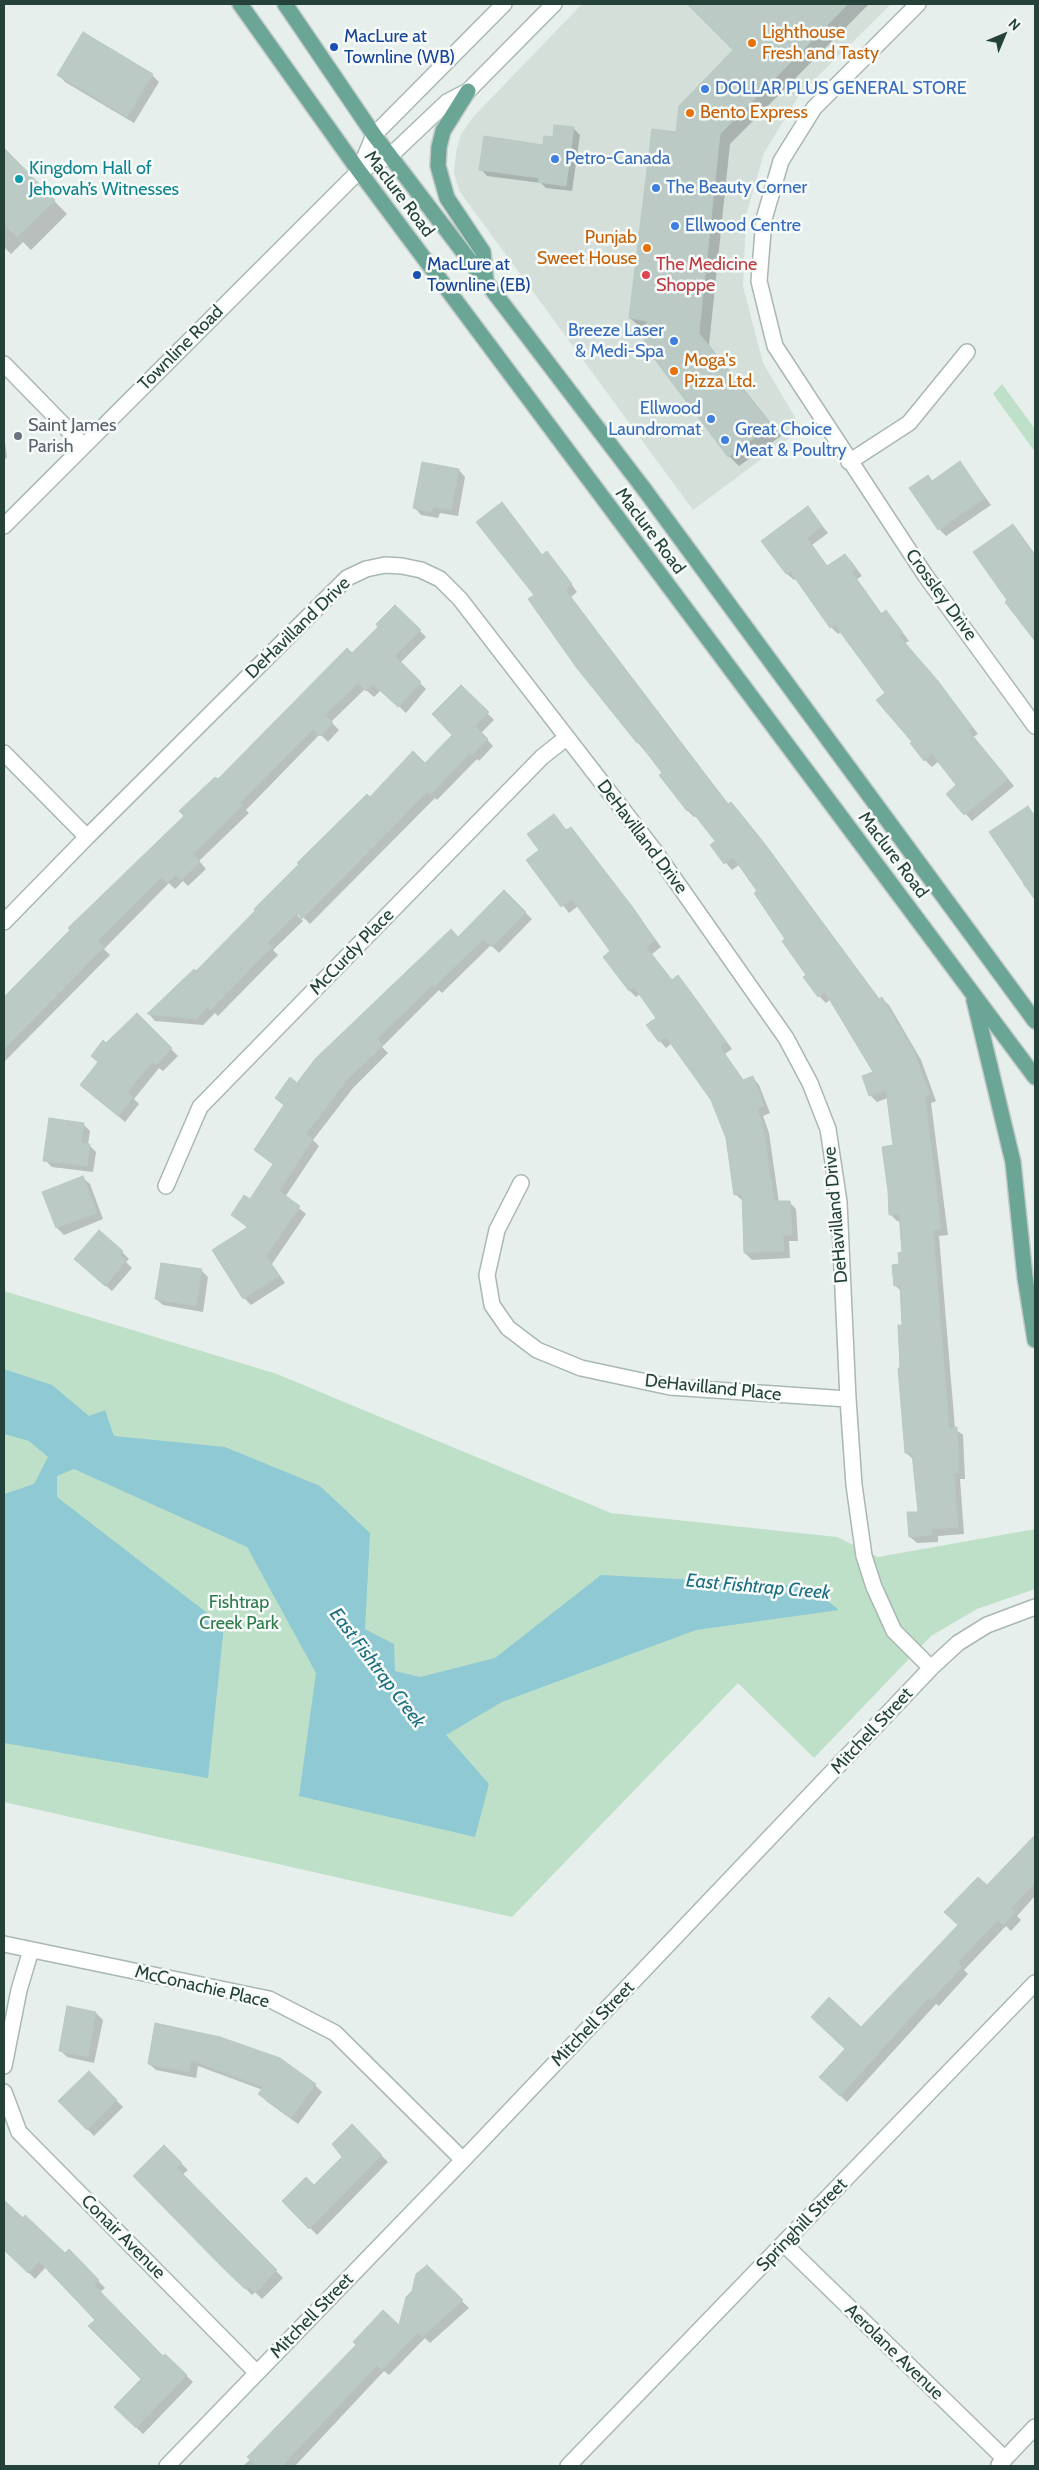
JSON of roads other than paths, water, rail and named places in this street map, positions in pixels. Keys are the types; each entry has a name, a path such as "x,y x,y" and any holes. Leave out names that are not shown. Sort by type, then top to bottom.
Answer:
{"main road":[{"name":"Maclure Road","path":"240,4 358,171 1035,1077"},
{"name":"Maclure Road","path":"284,4 374,135 644,489 1035,1021"},
{"path":"468,92 443,131 439,146 438,166 447,198 483,252 486,283"},
{"path":"973,994 1013,1162 1025,1277 1035,1340"}],"street":[{"name":"Townline Road","path":"358,171 374,135 504,4"},
{"name":"Townline Road","path":"4,526 358,171 390,156 447,102 468,92 554,4"},
{"name":"Crossley Drive","path":"918,4 814,108 781,161 764,219 759,281 776,346 849,462 925,575 1035,726"},
{"path":"849,462 909,423 967,352"},
{"path":"4,364 84,446"},
{"name":"DeHavilland Drive","path":"4,922 333,590 348,578 366,569 385,565 421,570 440,579 460,599 660,858 786,1038 810,1083 828,1129 839,1202 854,1485 864,1556 874,1588 894,1631 931,1668"},
{"name":"McCurdy Place","path":"166,1186 200,1108 542,757 566,738"},
{"path":"4,753 88,837"},
{"name":"DeHavilland Place","path":"521,1183 498,1230 487,1275 492,1305 508,1328 537,1350 580,1368 670,1387 848,1399"},
{"name":"Mitchell Street","path":"167,2466 463,2160 931,1668 958,1643 972,1634 1035,1607"},
{"name":"McConachie Place","path":"4,1944 269,2000 336,2034 463,2160"},
{"path":"4,2066 19,1990 31,1950"},
{"name":"Springhill Street","path":"568,2466 1035,1983"},
{"name":"Conair Avenue","path":"4,2092 18,2132 257,2373"},
{"name":"Aerolane Avenue","path":"784,2244 1001,2462"},
{"path":"1001,2462 1035,2427"}],"water":[{"name":"East Fishtrap Creek","path":"4,1369 52,1385 89,1416 105,1410 114,1436 225,1447 320,1486 370,1533 365,1629 394,1644 395,1671 420,1677 495,1658 601,1575 809,1586 839,1610 696,1630 502,1702 446,1735 489,1784 475,1837 299,1796 316,1673 247,1547 74,1469 57,1476 57,1497 224,1626 208,1778 4,1743 4,1494 34,1484 48,1457 29,1441 4,1434"}],"place":[{"name":"Lighthouse Fresh and Tasty","path":"752,43"},
{"name":"MacLure at Townline (WB)","path":"334,47"},
{"name":"DOLLAR PLUS GENERAL STORE","path":"705,89"},
{"name":"Bento Express","path":"690,113"},
{"name":"Petro-Canada","path":"555,159"},
{"name":"Kingdom Hall of Jehovah’s Witnesses","path":"19,179"},
{"name":"The Beauty Corner","path":"656,188"},
{"name":"Ellwood Centre","path":"675,226"},
{"name":"Punjab Sweet House","path":"647,248"},
{"name":"MacLure at Townline (EB)","path":"417,275"},
{"name":"The Medicine Shoppe","path":"646,275"},
{"name":"Breeze Laser & Medi-Spa","path":"674,341"},
{"name":"Moga's Pizza Ltd.","path":"674,371"},
{"name":"Ellwood Laundromat","path":"711,419"},
{"name":"Saint James Parish","path":"18,436"},
{"name":"Great Choice Meat & Poultry","path":"725,440"}],"park label":[{"name":"Fishtrap Creek Park","path":"239,1614"}]}
